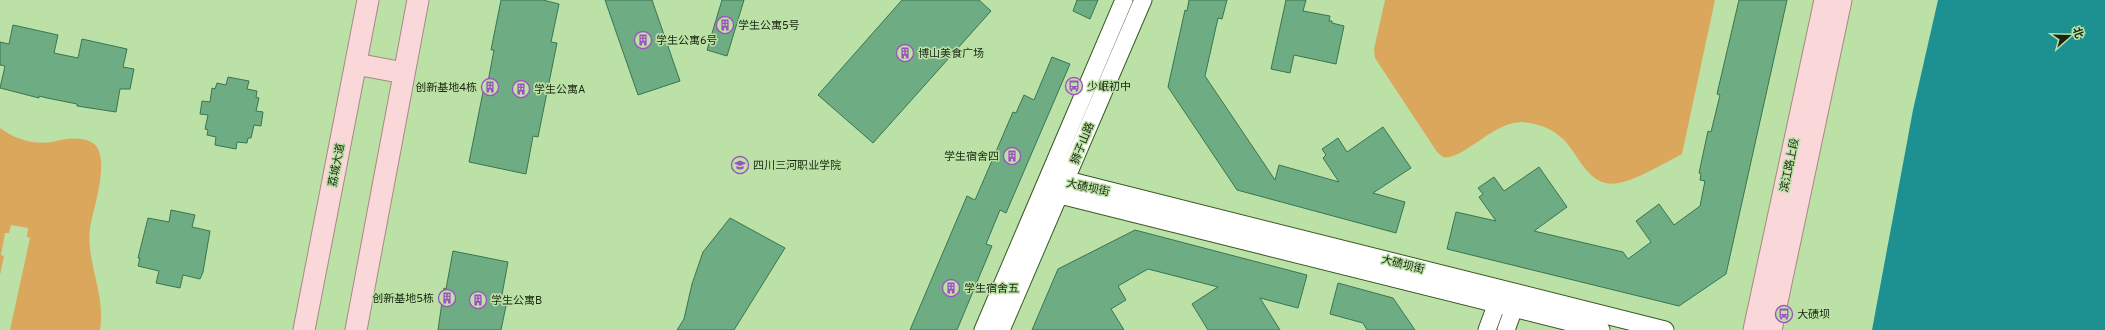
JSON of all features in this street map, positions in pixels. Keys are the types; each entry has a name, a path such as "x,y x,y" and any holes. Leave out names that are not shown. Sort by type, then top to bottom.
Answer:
{"main road":[{"name":"荔城大道","path":"304,330 368,0"},
{"path":"356,330 418,0"},
{"name":"滨江路上段","path":"1754,330 1825,0"},
{"name":"滨江路上段","path":"1771,330 1842,0"},
{"path":"356,64 404,73"}],"street":[{"name":"狮子山路","path":"983,330 1124,0"},
{"name":"狮子山路","path":"1002,330 1143,0"},
{"name":"大碛坝街","path":"1046,183 1512,291 1665,330"},
{"name":"大碛坝街","path":"1063,187 1497,304 1601,330"},
{"path":"1488,330 1497,304 1512,291"},
{"path":"1506,330 1514,308 1512,291"}],"shaded area":[{"path":"1385,0 1715,0 1682,154 1634,178 1619,183 1609,184 1600,181 1586,170 1559,135 1539,125 1522,122 1500,128 1460,153 1451,157 1443,157 1437,152 1375,58 1374,49"},
{"path":"0,128 18,138 31,142 45,143 66,139 81,139 91,142 97,148 101,157 101,169 100,182 90,228 90,241 100,304 100,330 10,330 30,238 27,237 28,228 11,225 9,233 5,233 1,255 4,256 0,275"}],"water":[{"path":"1938,0 2105,0 2105,330 1872,330 1913,110"}],"building":[{"path":"501,0 543,0 559,4 551,42 557,43 538,137 533,136 526,174 469,162 484,87 487,87 494,50 491,50"},
{"name":"学生公寓6号","path":"605,0 652,0 680,81 638,95"},
{"name":"学生公寓5号","path":"722,0 744,0 727,56 707,50"},
{"name":"博山美食广场","path":"902,0 979,0 991,11 873,143 818,95"},
{"path":"1077,0 1098,0 1090,19 1073,11"},
{"path":"1189,0 1227,0 1222,19 1218,18 1205,76 1275,180 1279,165 1339,182 1323,158 1326,155 1322,149 1338,138 1347,152 1383,127 1411,168 1373,193 1405,202 1396,233 1237,190 1168,87 1185,10 1187,11"},
{"path":"1286,0 1306,0 1303,11 1330,16 1329,21 1344,26 1336,64 1294,55 1290,73 1271,69"},
{"path":"1739,0 1787,0 1726,274 1679,306 1447,249 1456,212 1496,221 1479,197 1483,194 1478,188 1494,177 1504,191 1539,167 1567,207 1534,231 1623,252 1628,259 1651,242 1636,221 1659,204 1674,225 1700,206 1705,181 1700,180 1701,174 1699,173 1708,131 1711,132 1720,95 1717,94"},
{"path":"13,25 58,35 54,53 78,58 82,39 127,49 123,67 134,69 130,89 120,89 116,112 77,106 77,104 39,96 39,98 0,88 5,66 0,65 0,42 9,44"},
{"path":"1052,57 1070,64 1006,213 1000,210 986,244 992,246 957,330 910,330 967,196 975,200 1013,112 1016,113 1024,95 1034,100"},
{"path":"228,77 249,81 247,89 257,91 256,97 259,98 256,111 263,112 261,126 254,125 251,138 248,138 247,143 237,142 236,149 215,145 216,137 207,135 208,130 205,129 208,115 200,114 202,101 210,102 212,88 215,89 217,83 226,85"},
{"path":"171,210 195,215 192,227 210,231 203,272 200,279 183,275 180,288 156,283 159,271 138,266 140,258 138,258 148,218 169,222"},
{"path":"730,218 785,248 734,330 677,330 684,319 692,284 703,252"},
{"path":"1135,230 1307,275 1298,308 1260,298 1280,330 1208,330 1192,304 1218,287 1148,269 1118,286 1126,300 1111,309 1124,330 1032,330 1058,269"},
{"name":"学生公寓B","path":"453,251 508,262 501,300 507,301 501,330 438,330 444,288 446,289"},
{"path":"1338,283 1393,298 1415,330 1367,330 1363,323 1330,314"}],"place":[{"name":"学生公寓5号","path":"725,25"},
{"name":"学生公寓6号","path":"643,40"},
{"name":"博山美食广场","path":"905,53"},
{"name":"少岷初中","path":"1074,86"},
{"name":"创新基地4栋","path":"490,87"},
{"name":"学生公寓A","path":"521,89"},
{"name":"学生宿舍四","path":"1012,156"},
{"name":"四川三河职业学院","path":"740,165"},
{"name":"学生宿舍五","path":"951,288"},
{"name":"创新基地5栋","path":"447,298"},
{"name":"学生公寓B","path":"478,300"},
{"name":"大碛坝","path":"1784,314"}]}
